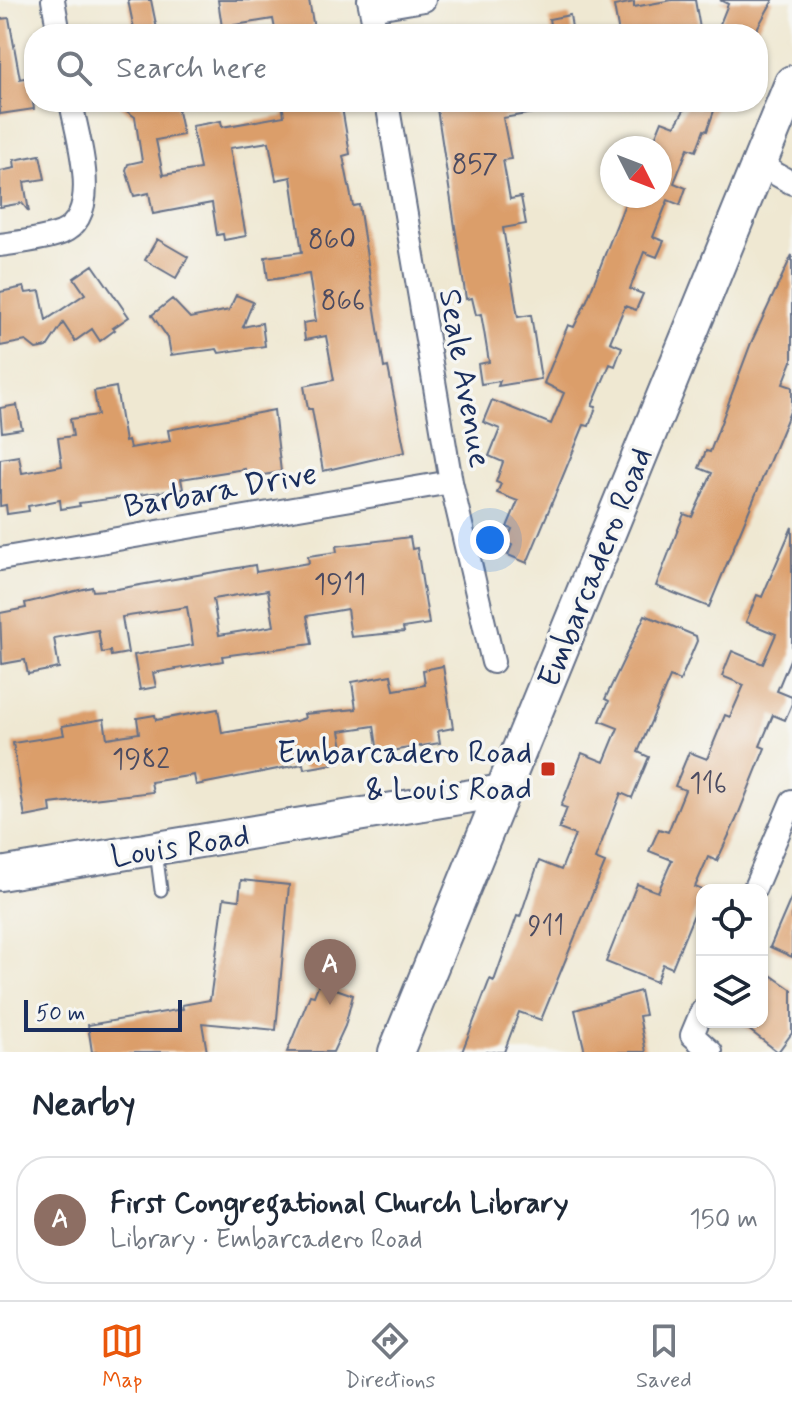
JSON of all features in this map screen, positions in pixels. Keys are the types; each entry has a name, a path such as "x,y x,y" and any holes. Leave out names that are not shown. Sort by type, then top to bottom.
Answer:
{"main road":[{"name":"Embarcadero Road","path":"396,1052 792,83"}],"street":[{"path":"53,0 57,24"},
{"path":"374,24 370,4 424,0"},
{"path":"0,245 63,232 78,221 87,203 73,112"},
{"name":"Seale Avenue","path":"389,112 451,482 493,662"},
{"path":"758,164 792,183"},
{"name":"Barbara Drive","path":"0,559 451,482"},
{"name":"Louis Road","path":"0,874 502,791"},
{"path":"757,884 792,801"},
{"path":"696,1025 692,1035 711,1052"}],"lane":[{"path":"161,890 157,859 169,846"}],"building":[{"path":"128,0 151,0 156,24 133,24"},
{"path":"218,0 309,0 313,24 274,24 273,19 222,24"},
{"path":"672,0 695,0 699,24 617,24 614,6 634,2 634,7"},
{"path":"720,0 773,0 760,24 720,24 728,4"},
{"path":"570,15 571,24 550,24 549,19"},
{"path":"9,18 20,79 24,78 24,110 0,114 0,19"},
{"path":"128,112 178,112 183,135 156,140 163,175 200,169 192,126 221,121 222,127 284,116 283,112 343,112 350,154 343,156 353,206 359,205 384,368 388,367 405,452 323,471 312,409 308,409 304,386 334,380 326,336 305,340 303,323 316,321 309,274 268,280 265,257 302,252 291,177 276,180 269,142 230,148 246,236 224,240 223,234 217,235 212,203 153,214 149,193 134,196 126,170 128,164 142,161 135,117"},
{"path":"438,112 539,112 503,118 511,159 503,160 510,199 521,197 526,224 503,228 518,317 531,315 541,379 498,386 500,381 481,384 478,364 489,362 481,314 476,315 472,298 466,299"},
{"path":"683,112 714,112 696,151 688,148 674,183 686,188 680,205 672,202 672,136 656,136 662,121 675,126"},
{"path":"40,155 45,179 24,182 29,212 22,203 0,207 0,171 15,168 14,160"},
{"path":"623,208 665,208 653,237 664,241 657,257 644,252 630,289 643,294 636,310 625,306 610,342 622,347 615,366 610,364 592,406 596,407 589,426 584,425 527,563 508,555 512,545 506,543 512,529 507,527 518,501 497,493 501,484 496,482 503,462 489,456 500,429 483,422 492,400 551,424 564,393 544,383 568,325 574,327"},
{"path":"157,239 188,257 176,278 145,260"},
{"path":"792,255 792,361 783,384 792,387 792,407 709,607 656,586 684,514 692,517 712,473 699,468 706,451 710,452 751,343"},
{"path":"93,265 129,317 113,328 115,330 100,341 92,329 75,341 63,323 47,347 36,349 26,341 0,346 0,292 24,287 26,293 40,291 46,320 85,294 74,278"},
{"path":"236,295 253,302 243,327 262,323 265,346 219,353 217,349 171,355 168,338 152,315 172,299 190,318 229,310"},
{"path":"116,387 125,442 128,441 130,448 170,441 168,430 274,410 281,472 246,478 245,469 181,479 183,489 79,503 80,506 61,509 60,500 28,506 29,511 7,514 6,505 0,506 0,459 19,456 22,473 62,466 58,438 73,436 70,419 98,415 94,391"},
{"path":"17,405 22,429 2,432 0,408"},
{"path":"792,527 792,655 777,691 792,697 792,704 785,720 773,715 760,746 765,748 736,820 717,861 708,857 696,884 696,910 672,968 663,964 656,982 606,962 637,884 658,892 672,860 649,851 659,829 668,832 685,790 675,786 689,752 707,759 725,715 730,717 744,685 722,676 732,651 763,664 776,634 746,622 757,595 762,597"},
{"path":"410,537 412,549 417,548 429,624 403,628 404,632 351,637 347,609 307,616 312,644 222,656 223,661 153,673 156,687 140,690 134,655 193,645 187,607 122,617 128,653 111,656 110,651 102,653 98,630 54,638 59,668 28,674 25,660 2,664 0,613 26,608 25,603 92,587 93,591 117,589 255,565 256,572 309,563 308,556 337,552 336,546","holes":["268,590 274,626 219,635 213,599"]},
{"path":"645,615 696,636 697,641 680,681 670,677 638,752 649,757 632,798 621,793 595,859 605,863 541,1020 519,1012 504,1052 462,1052 490,979 494,981 517,916 520,917 539,861 561,870 575,835 559,829 567,808 561,806 582,753 604,762 618,728 600,721 609,701 605,699"},
{"path":"443,666 453,728 438,731 440,743 378,753 374,726 340,731 345,759 338,760 339,763 304,769 303,764 196,785 194,775 151,782 153,792 50,804 51,812 25,817 13,743 64,735 62,726 104,719 107,738 139,733 137,718 155,715 156,720 218,709 222,733 296,721 305,718 304,714 356,709 352,682 391,675 394,690 425,685 423,670"},
{"path":"241,880 289,885 276,1030 202,1023 207,1052 92,1052 88,1025 183,1009 182,1005 210,1000 224,898 239,900"},
{"path":"792,896 792,957 770,947"},
{"path":"768,973 792,990 792,1033 778,1052 747,1028 768,1028"},
{"path":"319,983 353,995 345,1026 333,1052 287,1052 310,995 314,996"},
{"path":"640,991 645,1015 639,1016 646,1052 585,1052 575,1010"}],"place":[{"name":"Embarcadero Road & Louis Road","path":"548,769"},
{"name":"First Congregational Church Library","path":"330,1005"}]}
